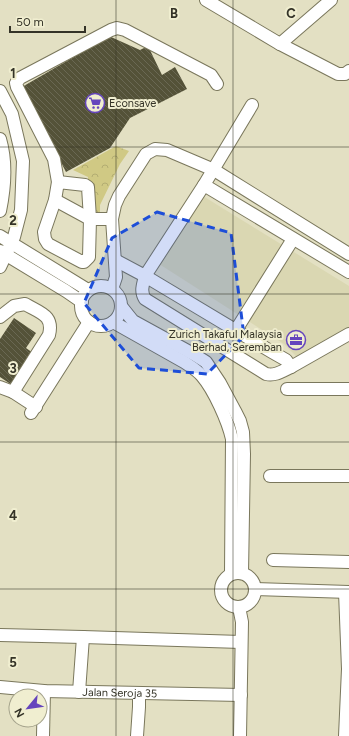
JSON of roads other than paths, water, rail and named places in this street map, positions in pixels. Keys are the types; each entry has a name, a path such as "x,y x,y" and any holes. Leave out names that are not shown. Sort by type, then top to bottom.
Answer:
{"street":[{"path":"206,0 222,4 280,44 338,74 345,74 349,71"},
{"path":"280,44 331,0"},
{"path":"58,182 85,184 88,187 90,220 89,257 87,260 82,262 46,242 44,232 55,200 58,182 54,159 17,87 16,83 20,78 117,28 125,30 211,75 217,84"},
{"path":"0,91 12,114 23,160 21,210 11,243 3,253 0,267"},
{"path":"252,105 214,170 145,276 141,289 142,294 145,299 266,374 277,374 349,334"},
{"path":"0,139 4,153 4,191 0,207"},
{"path":"112,289 116,277 112,218 114,205 118,196 146,154 155,149 167,150 214,170 349,254"},
{"path":"204,185 349,272"},
{"path":"55,200 90,220 112,218"},
{"path":"0,236 88,290"},
{"path":"236,330 293,238"},
{"path":"3,253 82,302"},
{"path":"115,260 145,276 286,360 291,367"},
{"path":"100,286 106,286 117,294 121,306 120,312 113,322 101,326 90,322 83,313 82,302 88,290 100,286"},
{"path":"0,317 14,306 25,304 48,317 51,326 49,335 13,392"},
{"path":"121,306 133,321 206,362 236,411 243,432 244,454 236,574"},
{"path":"0,387 13,392 34,410 90,322"},
{"path":"113,322 195,369 210,388 225,416 230,428 232,439 236,574"},
{"path":"286,389 349,388"},
{"path":"270,476 349,476"},
{"path":"273,560 349,562"},
{"path":"236,574 251,579 255,589 249,603 239,607 229,604 222,597 221,591 223,581 236,574"},
{"path":"255,589 347,592 349,669 346,736"},
{"path":"239,607 242,622 240,736"},
{"path":"0,636 242,642"},
{"path":"79,692 83,637"},
{"name":"Jalan Seroja 35","path":"0,687 11,688"},
{"name":"Jalan Seroja 35","path":"48,691 241,695"},
{"path":"137,736 139,693"}],"place":[{"name":"Econsave","path":"95,103"},
{"name":"Zurich Takaful Malaysia Berhad, Seremban","path":"296,340"}]}
